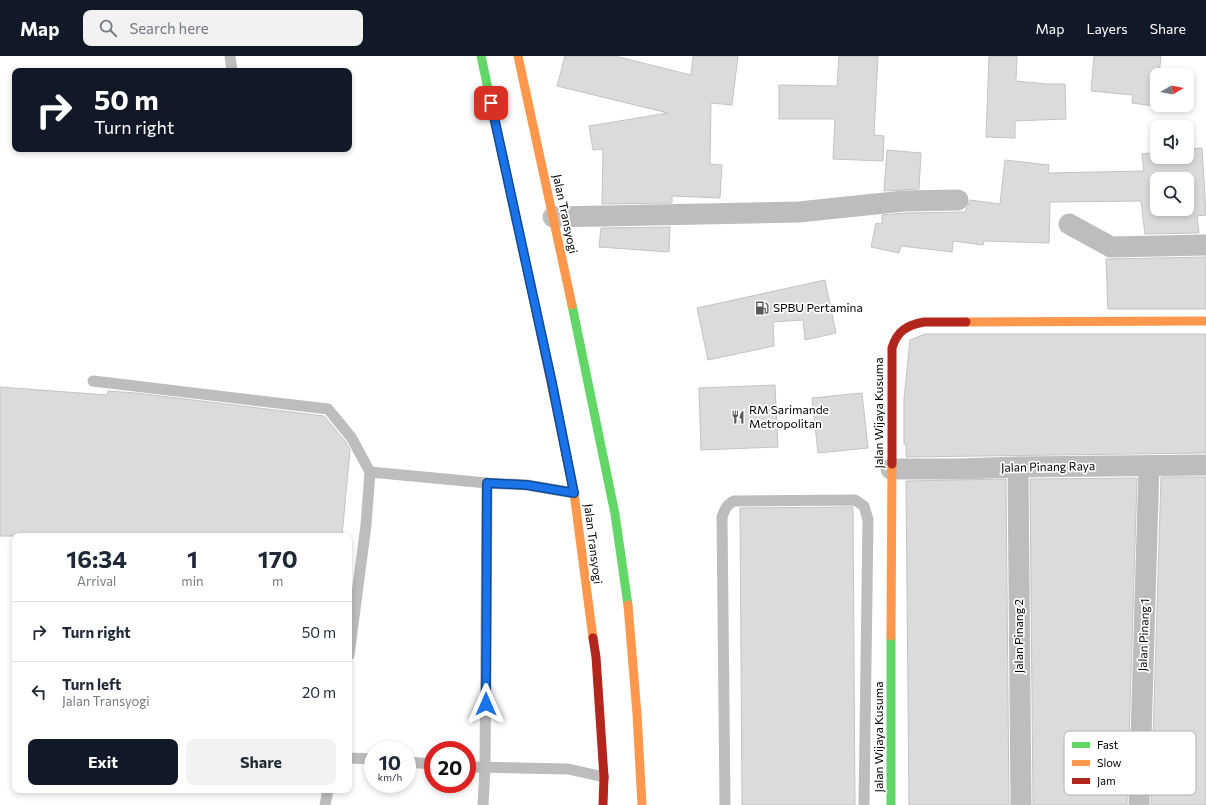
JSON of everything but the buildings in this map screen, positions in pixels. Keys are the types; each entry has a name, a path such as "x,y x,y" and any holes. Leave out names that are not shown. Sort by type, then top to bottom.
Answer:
{"main road":[{"name":"Jalan Transyogi","path":"480,56 552,383 574,493 596,657 604,777 603,805"},
{"name":"Jalan Transyogi","path":"518,56 615,514 627,591 637,714 642,805"},
{"name":"Jalan Wijaya Kusuma","path":"891,805 892,348 897,336 903,329 911,324 932,322 1206,321"}],"street":[{"path":"553,217 799,212 904,201 958,200"},
{"path":"1068,224 1112,247 1206,245"},
{"name":"Jalan Pinang Raya","path":"891,469 1206,465"},
{"name":"Jalan Pinang 1","path":"1141,731 1149,466"},
{"name":"Jalan Pinang 2","path":"1018,467 1021,805"},
{"name":"Jalan Pinang 1","path":"1139,795 1139,805"}],"lane":[{"path":"230,56 232,68"},
{"path":"93,381 328,409 351,436 370,472 366,525 352,633"},
{"path":"370,472 487,483 527,485 574,493"},
{"path":"483,805 485,768 487,483"},
{"path":"725,805 722,517 724,510 728,504 734,501 855,500 864,506 868,520 864,805"},
{"path":"352,758 364,759"},
{"path":"476,768 568,769 604,777"},
{"path":"324,805 327,793"}],"traffic: fast":[{"path":"481,56 537,315"},
{"path":"572,305 615,514 628,605"},
{"path":"891,636 891,805"}],"traffic: slow":[{"path":"518,56 572,305"},
{"path":"537,315 574,493 593,638"},
{"path":"966,322 1206,321"},
{"path":"891,636 892,464"},
{"path":"628,605 637,714 642,805"}],"traffic: jam":[{"path":"892,464 892,348 894,342 900,333 908,327 918,323 966,322"},
{"path":"593,638 596,657 604,777 603,805"}],"place":[{"name":"SPBU Pertamina","path":"762,308"},
{"name":"RM Sarimande Metropolitan","path":"738,417"}],"route":[{"path":"486,704 487,483 527,485 574,493 552,383 491,103"}]}
